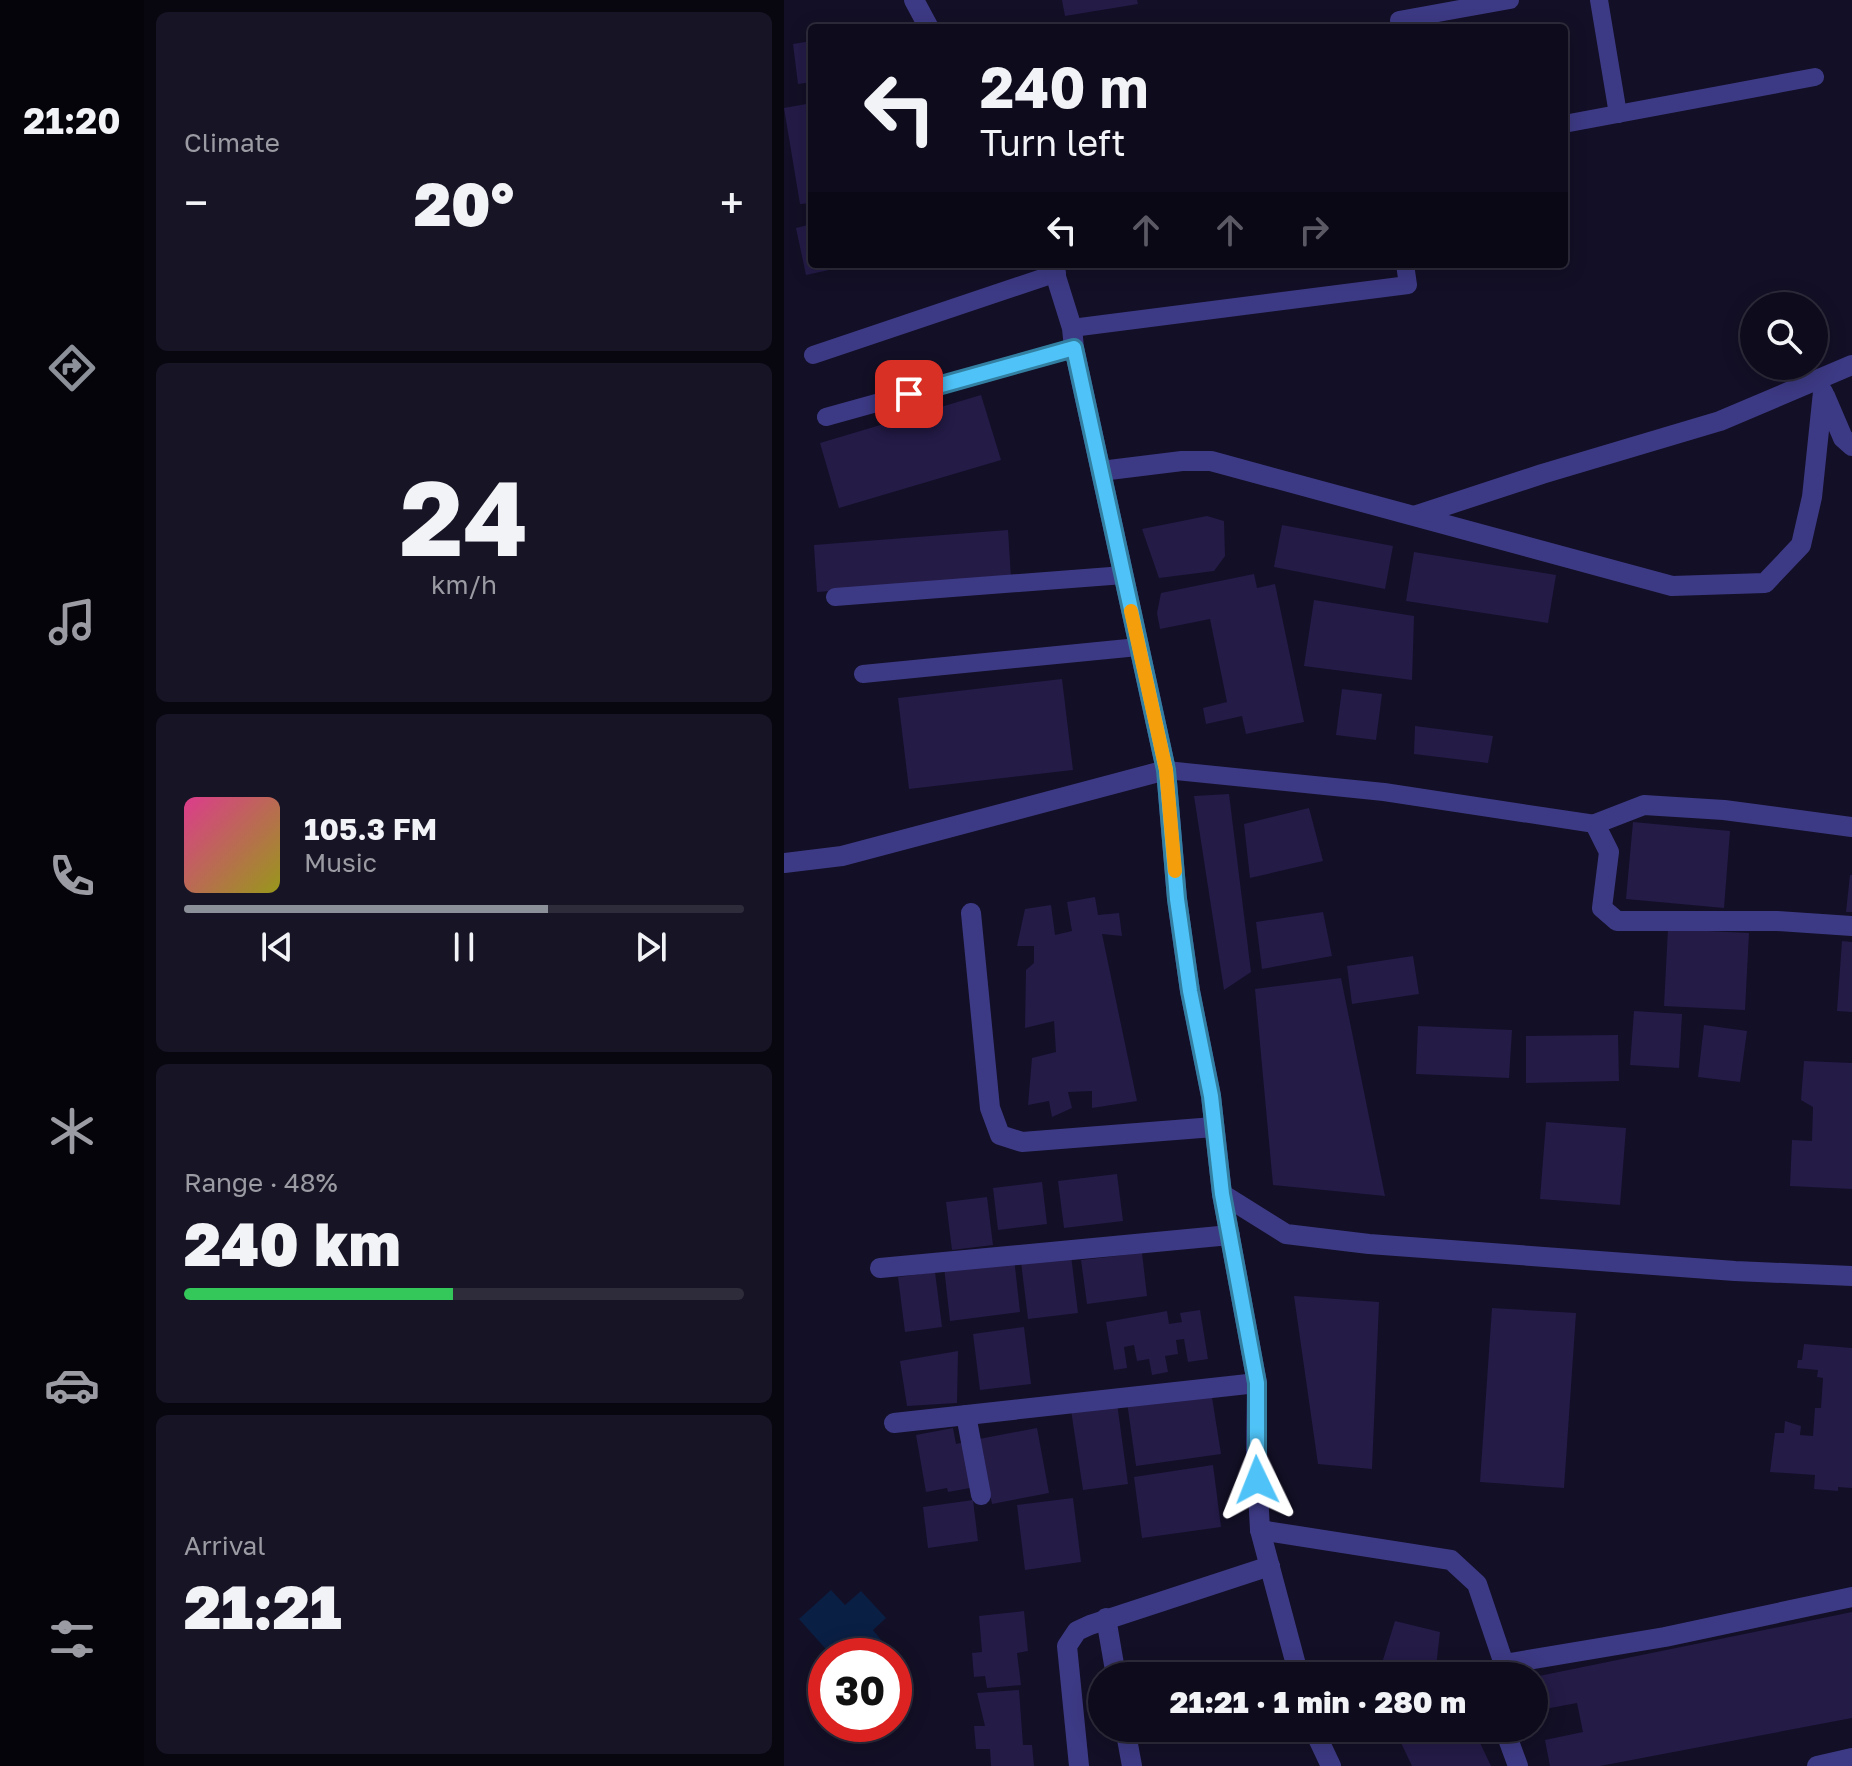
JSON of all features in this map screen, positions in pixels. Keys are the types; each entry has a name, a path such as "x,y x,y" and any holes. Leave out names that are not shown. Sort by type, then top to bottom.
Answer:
{"street":[{"path":"914,0 927,24"},
{"path":"1054,268 1073,338 1166,770 1177,899 1190,991 1211,1096 1222,1194 1257,1383 1256,1455 1260,1530 1295,1662"},
{"path":"1417,515 1720,421 1852,365"},
{"path":"1101,471 1182,461 1211,461 1672,586 1765,583 1801,545 1812,497 1823,392 1843,438 1852,446"},
{"path":"784,863 842,856 1166,770"},
{"path":"1852,827 1724,810 1644,805 1595,824 1609,852 1602,908 1617,921 1777,921 1852,926"},
{"path":"971,913 990,1108 1000,1135 1022,1142 1214,1127"},
{"path":"1222,1194 1286,1234 1300,1236 1369,1244 1735,1271 1852,1276"},
{"path":"880,1268 1230,1235"},
{"path":"894,1423 1257,1383"},
{"path":"966,1415 981,1495"},
{"path":"1260,1530 1451,1560 1477,1584 1501,1662"},
{"path":"1079,1766 1067,1646 1077,1631 1106,1618 1270,1566"},
{"path":"1543,1662 1852,1597"},
{"path":"1106,1618 1114,1662"},
{"path":"1128,1742 1132,1766"},
{"path":"1320,1742 1331,1766"},
{"path":"1509,1742 1518,1766"},
{"path":"1817,1766 1852,1758"}],"lane":[{"path":"1400,24 1399,20 1510,0"},
{"path":"1599,0 1618,114"},
{"path":"1568,123 1815,77"},
{"path":"813,355 1054,268"},
{"path":"826,417 1073,338 1408,285 1406,268"},
{"path":"835,597 1124,575"},
{"path":"863,674 1138,647"},
{"path":"1166,770 1384,792 1595,824"}],"water":[{"path":"831,1590 845,1605 861,1591 886,1618 873,1630 880,1638 816,1638 799,1619"}],"building":[{"path":"1062,0 1137,0 1138,4 1065,16"},
{"path":"808,42 808,83 798,84 793,44"},
{"path":"808,104 808,203 800,204 784,108"},
{"path":"808,225 808,268 838,268 806,275 796,228"},
{"path":"981,395 1001,460 839,508 820,443"},
{"path":"1207,516 1224,521 1225,556 1214,571 1159,578 1142,529"},
{"path":"1282,525 1393,546 1385,589 1274,567"},
{"path":"1008,530 1011,578 817,592 814,545"},
{"path":"1414,552 1556,575 1548,623 1406,601"},
{"path":"1254,574 1257,588 1275,584 1304,722 1246,734 1242,716 1206,724 1203,708 1227,702 1210,619 1160,629 1157,613 1161,593"},
{"path":"1314,600 1414,616 1412,680 1304,666"},
{"path":"1062,679 1073,770 909,789 898,698"},
{"path":"1342,689 1382,694 1376,740 1336,735"},
{"path":"1415,726 1493,736 1488,763 1414,754"},
{"path":"1229,794 1251,972 1224,990 1194,796"},
{"path":"1309,808 1323,861 1250,878 1244,824"},
{"path":"1633,822 1730,831 1724,908 1626,899"},
{"path":"1850,875 1852,912 1846,912"},
{"path":"1095,897 1098,915 1119,913 1122,936 1102,934 1137,1101 1092,1108 1092,1091 1068,1092 1072,1108 1052,1117 1049,1101 1028,1105 1032,1058 1056,1052 1054,1021 1025,1028 1026,970 1034,963 1034,946 1017,946 1025,909 1051,905 1055,935 1072,931 1067,902"},
{"path":"1323,912 1332,956 1262,969 1256,922"},
{"path":"1668,929 1749,933 1745,1010 1664,1006"},
{"path":"1842,941 1852,942 1852,1012 1837,1011"},
{"path":"1413,956 1419,994 1352,1004 1347,966"},
{"path":"1341,978 1385,1196 1273,1185 1255,989"},
{"path":"1634,1011 1682,1014 1679,1068 1630,1065"},
{"path":"1704,1025 1747,1031 1740,1082 1698,1077"},
{"path":"1418,1026 1512,1030 1509,1078 1416,1074"},
{"path":"1618,1035 1619,1081 1526,1083 1526,1036"},
{"path":"1804,1061 1852,1063 1852,1189 1790,1186 1792,1140 1812,1141 1813,1107 1801,1100"},
{"path":"1546,1122 1626,1128 1620,1205 1540,1199"},
{"path":"1117,1174 1123,1221 1064,1228 1058,1181"},
{"path":"1042,1182 1047,1224 998,1230 993,1188"},
{"path":"987,1197 993,1245 952,1250 946,1202"},
{"path":"1142,1253 1147,1296 1087,1304 1081,1260"},
{"path":"1071,1255 1078,1313 1028,1319 1021,1262"},
{"path":"1014,1258 1020,1312 950,1321 944,1267"},
{"path":"935,1272 942,1327 905,1332 898,1277"},
{"path":"1294,1296 1379,1302 1372,1469 1318,1464"},
{"path":"1492,1308 1576,1313 1564,1488 1480,1482"},
{"path":"1200,1310 1208,1359 1188,1362 1184,1339 1176,1340 1178,1354 1165,1356 1168,1372 1152,1375 1149,1359 1137,1361 1134,1345 1124,1347 1127,1368 1114,1370 1106,1322 1167,1311 1169,1324 1182,1322 1180,1313"},
{"path":"1024,1327 1031,1384 980,1390 973,1334"},
{"path":"1804,1344 1852,1348 1852,1488 1838,1487 1838,1491 1814,1489 1815,1475 1770,1472 1775,1433 1784,1433 1785,1421 1801,1426 1800,1435 1813,1436 1815,1408 1821,1408 1823,1378 1817,1377 1818,1370 1797,1368 1798,1360 1802,1360"},
{"path":"958,1351 957,1403 907,1406 900,1361"},
{"path":"1211,1391 1221,1454 1136,1466 1127,1402"},
{"path":"1117,1403 1128,1484 1083,1490 1071,1410"},
{"path":"953,1428 956,1444 965,1442 970,1488 926,1492 916,1435"},
{"path":"1037,1428 1049,1493 992,1504 979,1439"},
{"path":"1213,1465 1221,1527 1142,1538 1134,1477"},
{"path":"1073,1498 1081,1562 1025,1570 1017,1505"},
{"path":"973,1500 978,1541 928,1548 923,1507"},
{"path":"1024,1611 1028,1651 1017,1653 1021,1685 987,1688 985,1676 974,1677 972,1653 982,1652 979,1616"},
{"path":"1852,1612 1852,1718 1600,1766 1550,1766 1545,1742 1583,1732 1577,1703 1548,1708 1548,1674"},
{"path":"1395,1621 1440,1632 1437,1662 1382,1662"},
{"path":"1019,1690 1023,1745 1032,1745 1034,1766 991,1766 990,1749 976,1749 974,1726 985,1726 977,1693"},
{"path":"1401,1742 1480,1742 1491,1766 1412,1766"}],"slow traffic":[{"path":"1131,611 1166,770 1175,871"}],"route":[{"path":"909,394 1074,348 1166,770 1177,899 1190,991 1211,1096 1222,1194 1257,1383 1257,1480"}]}
